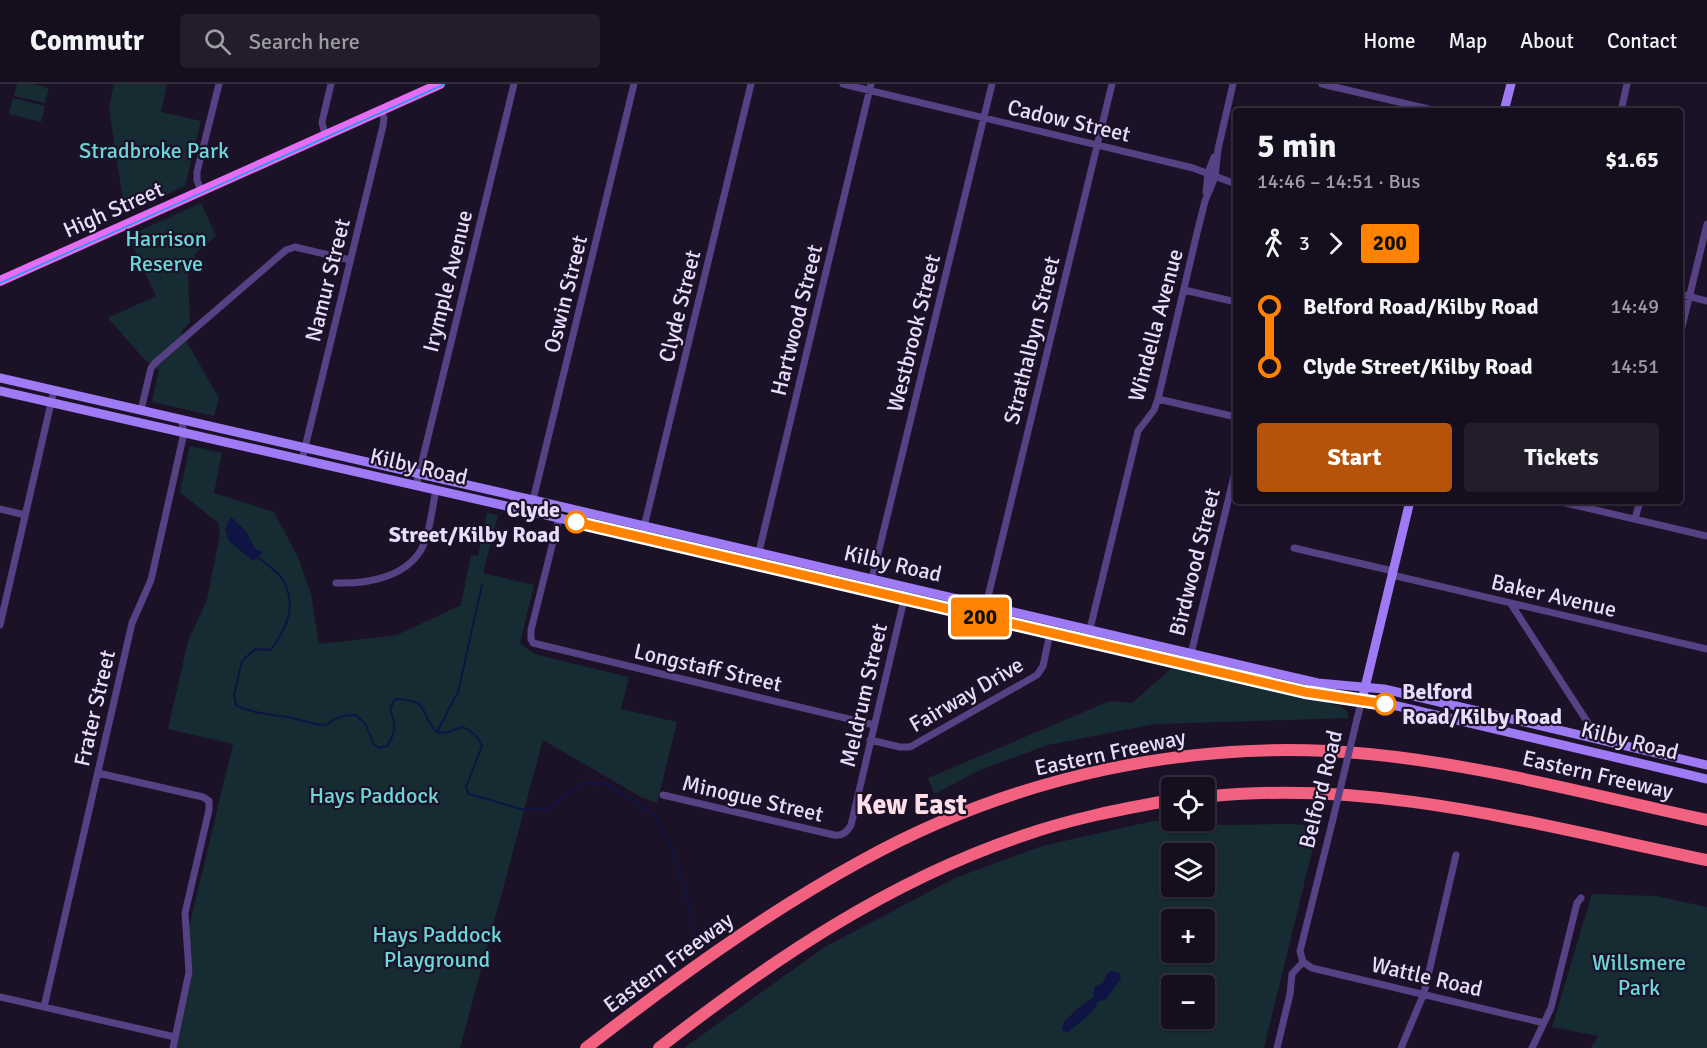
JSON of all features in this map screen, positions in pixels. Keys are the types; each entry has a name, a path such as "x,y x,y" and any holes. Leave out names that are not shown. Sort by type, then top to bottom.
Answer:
{"highway":[{"name":"Eastern Freeway","path":"586,1048 728,943 863,860 934,825 976,808 1095,772 1170,758 1233,752 1310,750 1350,752 1461,766 1707,819"},
{"path":"1215,795 1302,792 1388,798 1479,812 1707,860"},
{"path":"659,1048 729,994 827,928 942,868 993,847 1057,825 1161,802"}],"main road":[{"name":"High Street","path":"0,281 381,110 419,89 440,84"}],"street":[{"path":"201,191 197,172 219,84"},
{"path":"325,135 322,117 331,84"},
{"name":"Irymple Avenue","path":"416,486 514,84"},
{"name":"Oswin Street","path":"528,511 533,500 634,84"},
{"name":"Clyde Street","path":"642,537 751,84"},
{"name":"Cadow Street","path":"843,84 871,87 1211,175 1233,183"},
{"name":"Westbrook Street","path":"869,591 992,84"},
{"name":"Strathalbyn Street","path":"986,605 1112,84"},
{"name":"Windella Avenue","path":"1090,629 1138,431 1154,410 1158,399 1233,84"},
{"path":"1322,84 1424,108"},
{"path":"1505,108 1511,84"},
{"path":"1622,108 1627,84"},
{"name":"Hartwood Street","path":"756,564 871,87"},
{"name":"Namur Street","path":"302,460 383,126 384,118 381,110"},
{"path":"1683,322 1707,224"},
{"path":"141,410 154,363 286,250 295,247 351,260"},
{"path":"1184,290 1233,301"},
{"path":"1683,295 1707,301"},
{"name":"Kilby Road","path":"0,378 644,525 1318,683 1384,689 1707,765"},
{"path":"0,625 54,390"},
{"name":"Kilby Road","path":"0,391 642,537 1319,696 1393,705 1707,779"},
{"path":"1158,399 1233,416"},
{"name":"Frater Street","path":"44,1007 132,623 151,580 184,433 182,419"},
{"name":"Birdwood Street","path":"1188,665 1233,480"},
{"path":"336,583 358,583 378,579 397,571 412,561 424,543 436,490"},
{"name":"Belford Road","path":"1277,1048 1290,994 1292,974 1303,962 1300,957 1302,944 1409,504"},
{"path":"1570,504 1707,536"},
{"path":"1635,519 1639,504"},
{"path":"0,509 25,515"},
{"name":"Longstaff Street","path":"559,518 531,630 533,643 550,649 874,725"},
{"name":"Baker Avenue","path":"1294,548 1511,604 1707,649"},
{"name":"Meldrum Street","path":"834,835 843,834 851,825 907,586"},
{"path":"1511,604 1599,740"},
{"name":"Fairway Drive","path":"870,740 910,747 1037,675 1043,666 1050,633"},
{"path":"1489,727 1492,714"},
{"path":"1611,756 1614,743"},
{"path":"98,773 202,797 209,801 209,810 185,913 189,966 173,1048"},
{"name":"Minogue Street","path":"663,795 834,835"},
{"path":"1401,1048 1424,993 1456,855"},
{"path":"1532,1048 1551,1008 1577,903 1581,898"},
{"name":"Wattle Road","path":"1303,962 1312,968 1544,1023"},
{"path":"0,997 175,1037"}],"green space":[{"path":"17,84 34,84 49,88 45,103 14,96"},
{"name":"Stradbroke Park","path":"114,84 167,84 161,112 201,121 185,186 125,214 109,108"},
{"path":"13,98 45,106 41,122 9,114"},
{"name":"Harrison Reserve","path":"201,203 216,236 195,254 188,273 190,322 181,332 219,398 214,416 152,402 159,370 145,360 108,318 156,296 128,236"},
{"name":"Hays Paddock","path":"190,446 222,453 214,493 274,512 298,557 311,594 319,644 397,635 461,605 471,555 478,556 487,513 498,515 483,573 534,585 520,643 534,654 629,677 621,709 677,722 657,803 641,797 543,740 460,1048 176,1048 193,971 188,931 233,744 168,729 188,641 207,600 220,535 218,523 180,492"},
{"path":"1172,668 1340,706 1347,711 1349,718 1155,724 1048,745 982,769 934,794 928,778 1110,701 1132,703"},
{"path":"1153,821 1161,821 1161,831 1215,831 1215,824 1294,824 1318,827 1264,1048 684,1048 823,948 955,878 1042,846"},
{"name":"Willsmere Park","path":"1592,894 1656,896 1707,907 1707,1048 1591,1048 1598,1036 1552,1027"}],"shaded area":[{"path":"231,517 246,531 255,549 263,552 253,561 229,541 225,529"},
{"path":"1111,971 1118,973 1121,979 1105,1000 1098,1001 1090,1014 1068,1033 1062,1030 1063,1023 1078,1008 1094,997 1094,987 1103,983"}],"waterway":[{"path":"255,555 283,580 290,599 290,608 281,634 271,650 255,649 242,661 234,695 236,705 255,712 321,725 326,725 340,717 356,715 366,725 374,745 380,748 387,746 392,736 394,724 390,709 395,699 415,702 423,709 437,732 445,733 462,727 474,734 480,742 482,746 466,787 469,794 521,809 546,809 585,783 608,784 655,816 672,850 691,912 694,936"},
{"path":"437,732 458,692 482,585"}],"tram line":[{"path":"0,283 445,84"}],"bus line":[{"name":"200","path":"576,522 1305,692 1385,704"}],"place":[{"name":"Clyde Street/Kilby Road","path":"576,522"},
{"name":"Belford Road/Kilby Road","path":"1385,704"}],"district":[{"name":"Kew East","path":"911,804"}],"park label":[{"name":"Hays Paddock Playground","path":"437,946"}]}
